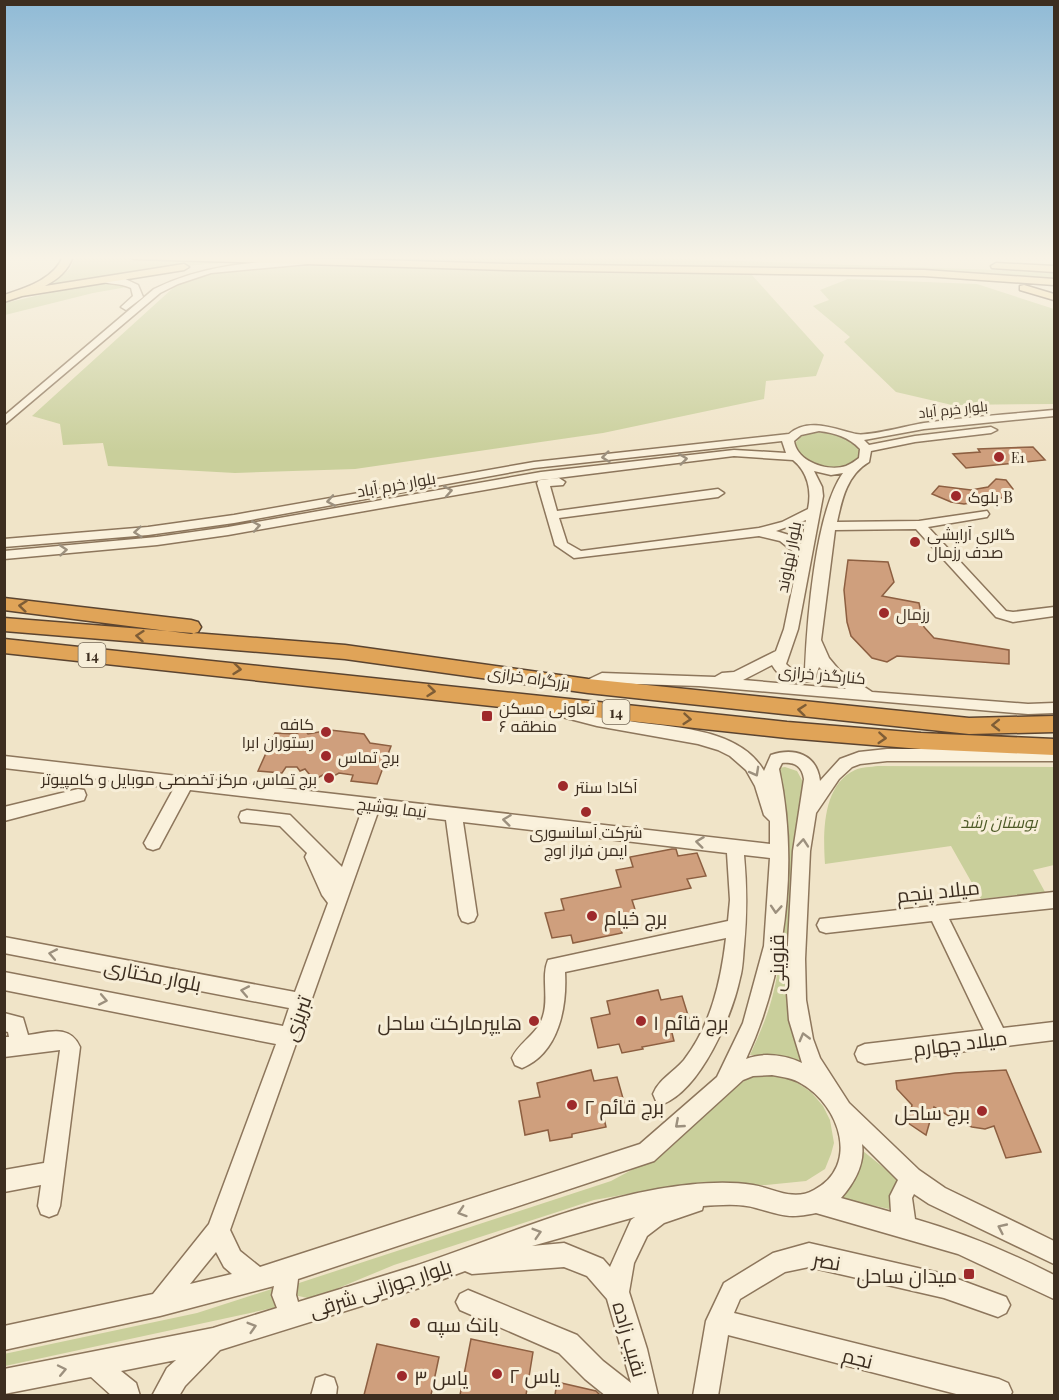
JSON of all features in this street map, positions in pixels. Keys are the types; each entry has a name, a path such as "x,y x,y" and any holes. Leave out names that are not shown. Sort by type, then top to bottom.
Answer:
{"highway":[{"path":"4,604 289,640 345,652"},
{"name":"بزرگراه خرازی","path":"4,624 345,652 588,686 969,726 1054,724"},
{"name":"بزرگراه خرازی","path":"4,646 870,737 975,745 1054,747"},
{"path":"4,658 136,667 179,663"}],"street":[{"path":"4,410 109,321"},
{"path":"4,422 122,321"},
{"name":"بلوار خرم آباد","path":"4,543 148,531 234,519 534,465 789,438 796,432 819,428 845,433 856,438 924,426 1054,413"},
{"name":"بلوار خرم آباد","path":"866,449 915,439 1052,424"},
{"path":"789,438 788,451 805,465 830,471 853,468"},
{"path":"780,656 779,664 788,676 799,678 808,676 812,671 813,631 830,526 846,473 865,460 866,449 856,438"},
{"path":"612,472 734,453 793,457"},
{"name":"بلوار نهاوند","path":"780,656 791,629 814,511 816,487 805,465"},
{"path":"612,472 667,470"},
{"name":"بلوار خرم آباد","path":"4,555 157,541 542,480 612,472"},
{"path":"542,480 561,545 579,555 759,532 786,525 814,511"},
{"path":"552,514 718,493"},
{"path":"830,526 918,525 983,514"},
{"path":"918,525 1001,614 1013,617 1054,612"},
{"path":"759,532 782,535 795,543 804,554"},
{"path":"813,631 818,655 835,677 871,697"},
{"path":"699,681 736,677 780,656"},
{"name":"کنارگذر خرازی","path":"588,686 602,678 699,681 1028,709 1054,708"},
{"path":"523,701 588,719 696,736 726,746 749,762 762,786 777,829"},
{"path":"808,811 833,775 846,763 859,758 887,755 1054,755"},
{"name":"قزوینی","path":"723,1085 752,1024 762,994 773,946 779,852 778,802 771,768 777,759 795,758 809,768 812,780 803,835 796,996 800,1024 810,1059 840,1107"},
{"name":"نیما یوشیج","path":"5,762 779,852"},
{"path":"153,843 185,783"},
{"path":"4,814 78,795"},
{"name":"تبریزی","path":"160,1304 218,1231 373,804"},
{"path":"453,814 468,915"},
{"path":"247,817 284,820 331,870 347,877"},
{"path":"308,843 328,890 338,901"},
{"path":"663,1094 690,1068 708,1040 731,978 739,900 735,846"},
{"name":"میلاد پنجم","path":"826,925 1054,900"},
{"path":"937,913 997,1037"},
{"path":"522,1058 539,1043 552,1023 557,996 555,966 738,927"},
{"name":"بلوار مختاری","path":"4,945 302,1002"},
{"name":"بلوار مختاری","path":"4,981 290,1036"},
{"path":"4,1022 16,1025 13,1046 64,1040 70,1047 49,1206"},
{"name":"میلاد چهارم","path":"866,1054 1054,1031"},
{"path":"4,1338 160,1304 288,1271 646,1153 736,1073 753,1066 782,1066 810,1077 827,1090 840,1107 910,1178 938,1196 1054,1253"},
{"path":"816,1202 834,1190 847,1173 852,1151 849,1129 840,1107"},
{"path":"4,1181 53,1172"},
{"path":"904,1226 901,1196 910,1178"},
{"name":"بلوار جوزانی شرقی","path":"4,1382 213,1340 451,1264 578,1220 658,1200 717,1194 754,1196 775,1204 796,1206 816,1202"},
{"name":"نقیب زاده","path":"646,1395 635,1349 617,1292 623,1262 639,1228 658,1214 717,1194"},
{"path":"816,1202 904,1226 968,1247 1007,1263 1054,1287"},
{"path":"218,1231 232,1259 257,1279"},
{"path":"451,1264 564,1255 595,1267 617,1292"},
{"name":"نصر","path":"705,1395 718,1321 732,1291 781,1261 808,1255 944,1286 998,1305"},
{"path":"288,1271 284,1295 291,1315"},
{"path":"468,1302 568,1344 594,1370 627,1395"},
{"name":"نجم","path":"718,1321 999,1392"},
{"path":"164,1395 176,1377 213,1340"},
{"path":"95,1364 128,1395"}],"green space":[{"path":"136,321 794,321 824,355 816,376 766,381 764,399 603,433 355,469 235,473 108,466 103,443 63,445 60,424 32,416"},
{"path":"831,321 1054,321 1054,404 952,405 896,392 844,342 850,337"},
{"path":"813,433 826,433 845,438 859,450 858,458 838,467 822,467 808,462 801,457 794,445 800,437"},
{"name":"بوستان رشد","path":"878,766 1054,767 1054,865 1033,870 1045,892 981,899 951,846 825,864 825,825 830,798 844,777 855,770"},
{"path":"785,767 797,771 803,782 797,829 807,1067 770,1055 750,1055 769,1010 778,969 782,916 774,782 779,768"},
{"path":"775,1074 796,1082 811,1092 823,1106 830,1120 834,1143 831,1154 825,1169 806,1181 766,1185 678,1185 594,1200 394,1265 312,1299 294,1295 296,1284 611,1181 667,1151 734,1087 753,1076"},
{"path":"858,1147 899,1180 889,1209 839,1198 855,1175"},
{"path":"278,1287 282,1306 5,1366 4,1354 197,1313"}],"building":[{"name":"E1","path":"1033,447 1045,460 966,468 953,454 980,452 978,449"},
{"path":"996,479 1006,480 1013,489 1007,497 964,504 951,502 932,494 939,486 971,490 988,487"},
{"name":"رزمال","path":"848,560 888,562 894,582 882,596 919,603 924,627 934,638 1009,650 1009,664 897,656 887,662 872,658 851,636 847,622 844,590"},
{"name":"برج تماس","path":"304,729 308,734 330,730 364,734 370,743 391,746 377,784 351,781 353,775 339,773 332,777 328,772 314,780 305,769 300,771 297,767 286,767 282,773 258,771 275,733 296,734"},
{"path":"676,849 678,856 697,853 706,876 687,879 691,888 632,900 638,919 619,922 622,933 573,943 571,935 552,938 545,913 564,910 561,899 621,887 616,870 633,867 630,857"},
{"name":"برج قائم ۱","path":"658,990 661,1000 682,996 691,1025 671,1029 674,1041 642,1047 643,1049 622,1053 619,1044 598,1048 591,1018 610,1014 607,1001"},
{"name":"برج قائم ۲","path":"591,1070 594,1081 617,1077 626,1109 603,1114 606,1127 572,1134 572,1137 550,1141 548,1130 525,1135 519,1101 540,1097 537,1083"},
{"name":"برج ساحل","path":"1006,1070 1041,1152 1006,1158 994,1126 985,1129 972,1127 934,1107 926,1135 908,1123 912,1105 897,1089 896,1081 955,1073"},
{"name":"یاس ۲","path":"471,1339 533,1352 526,1395 460,1395"},
{"name":"یاس ۳","path":"377,1344 439,1357 431,1395 364,1395"},
{"path":"557,1382 596,1391 600,1395 555,1395"}],"place":[{"name":"E1","path":"999,457"},
{"name":"بلوک B","path":"956,496"},
{"name":"گالری آرایشی صدف رزمال","path":"915,542"},
{"name":"رزمال","path":"884,613"},
{"name":"تعاونی مسکن منطقه ۶","path":"487,716"},
{"name":"کافه رستوران ابرا","path":"326,732"},
{"name":"برج تماس","path":"326,756"},
{"name":"برج تماس، مرکز تخصصی موبایل و کامپیوتر","path":"329,778"},
{"name":"آکادا سنتر","path":"563,786"},
{"name":"شرکت آسانسوری ایمن فراز اوج","path":"586,812"},
{"name":"برج خیام","path":"592,916"},
{"name":"هایپرمارکت ساحل","path":"534,1021"},
{"name":"برج قائم ۱","path":"641,1021"},
{"name":"برج قائم ۲","path":"572,1105"},
{"name":"برج ساحل","path":"982,1111"},
{"name":"میدان ساحل","path":"969,1274"},
{"name":"بانک سپه","path":"415,1323"},
{"name":"یاس ۲","path":"497,1374"},
{"name":"یاس ۳","path":"402,1376"}]}
